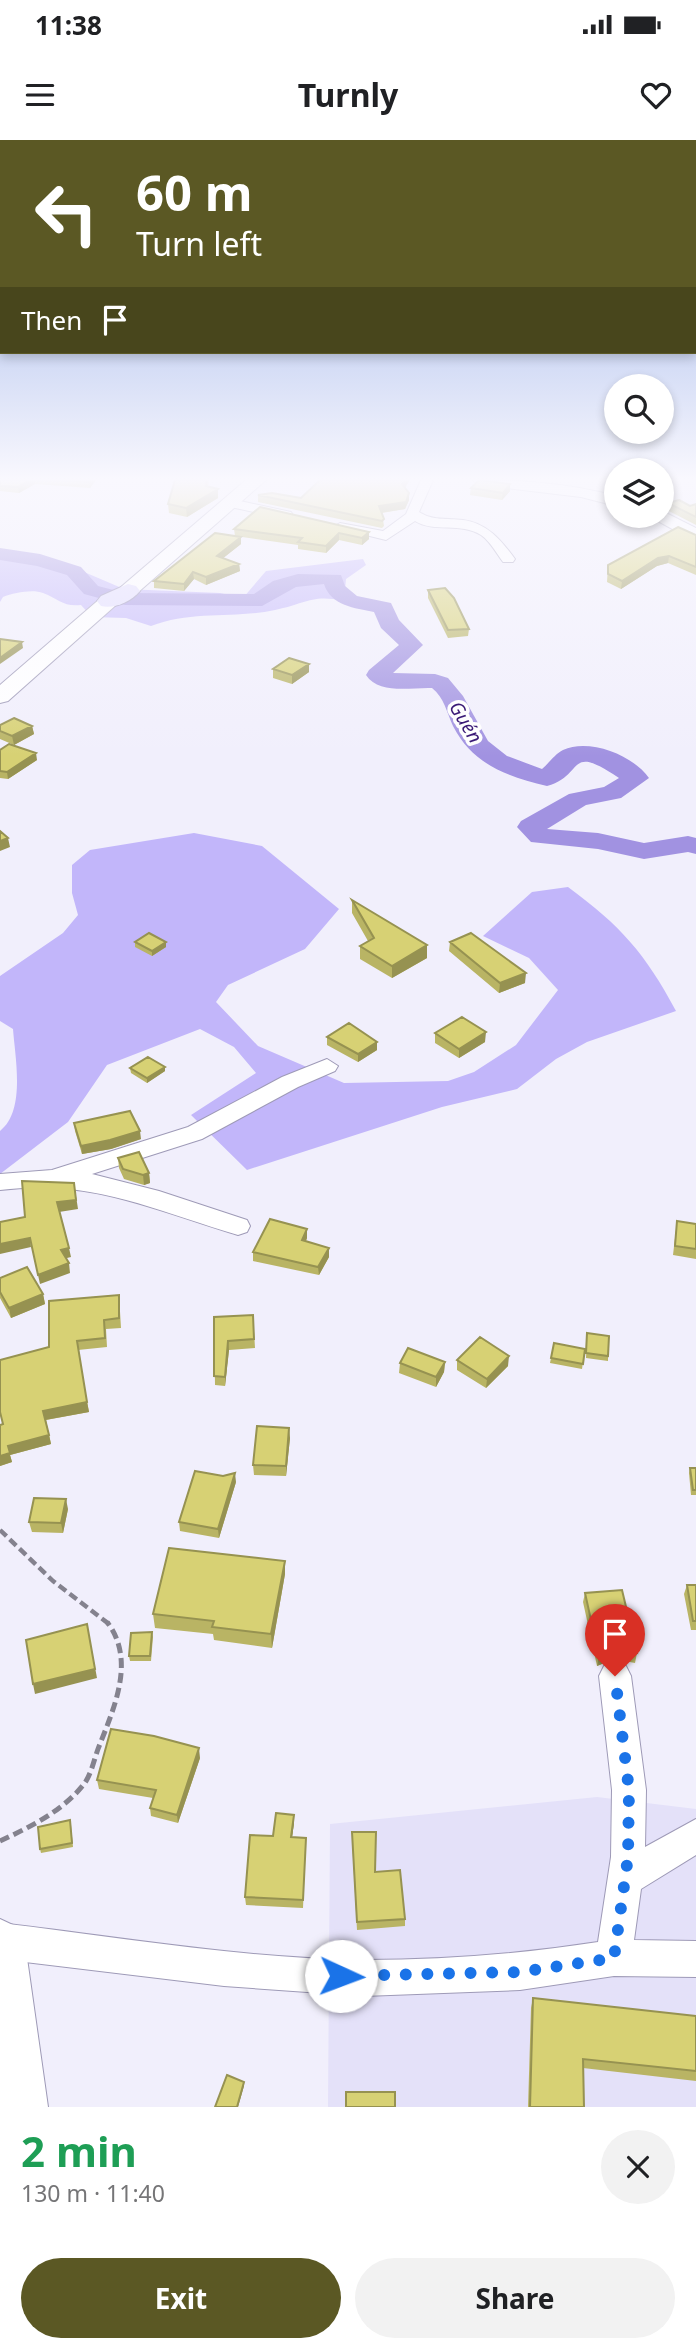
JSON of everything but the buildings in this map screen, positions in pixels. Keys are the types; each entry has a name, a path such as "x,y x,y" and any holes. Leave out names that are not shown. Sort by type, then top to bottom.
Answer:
{"main road":[{"path":"0,696 147,572"},
{"path":"0,1943 21,2107"}],"street":[{"path":"54,1178 173,1138 194,1134 290,1082 327,1066"},
{"path":"0,1182 54,1178 113,1185 238,1226"},
{"path":"614,1958 626,1878 629,1790 615,1676"},
{"path":"626,1878 696,1836"},
{"path":"0,1943 224,1968 364,1978 520,1972 614,1958 696,1959"}],"path":[{"path":"0,1530 53,1581 109,1624 121,1650 119,1696 85,1783 62,1806 32,1826 0,1841"}],"shaded area":[{"path":"0,572 84,572 124,589 220,593 243,598 265,572 356,572 346,579 344,601 316,599 260,613 198,616 151,626 126,618 92,617 81,605 65,604 39,592 12,594 3,597 0,602"},
{"path":"194,833 262,846 339,909 305,949 228,985 216,1002 258,1046 344,1083 448,1081 474,1072 516,1045 558,990 529,958 483,936 532,892 568,887 587,901 630,942 654,973 676,1011 587,1042 556,1059 517,1089 442,1107 247,1170 191,1115 256,1073 234,1047 200,1029 107,1065 68,1122 0,1174 0,1131 13,1111 17,1068 13,1029 0,1021 0,976 63,933 78,915 72,893 72,865 90,850"},
{"path":"597,1797 696,1809 696,2107 328,2107 330,1824"}],"waterway":[{"name":"Guén","path":"75,572 91,590 125,599 262,600 264,594 289,582 315,578 334,579 335,588 350,601 383,608 389,623 412,645 377,675 405,682 435,681 445,686 471,736 498,761 547,778 571,756 587,753 605,759 636,778 612,793 578,799 530,827 540,836 598,841 644,851 688,844 696,846"}],"route":[{"path":"341,1976 364,1978 520,1972 614,1958 628,1857 629,1790 615,1676"}]}
